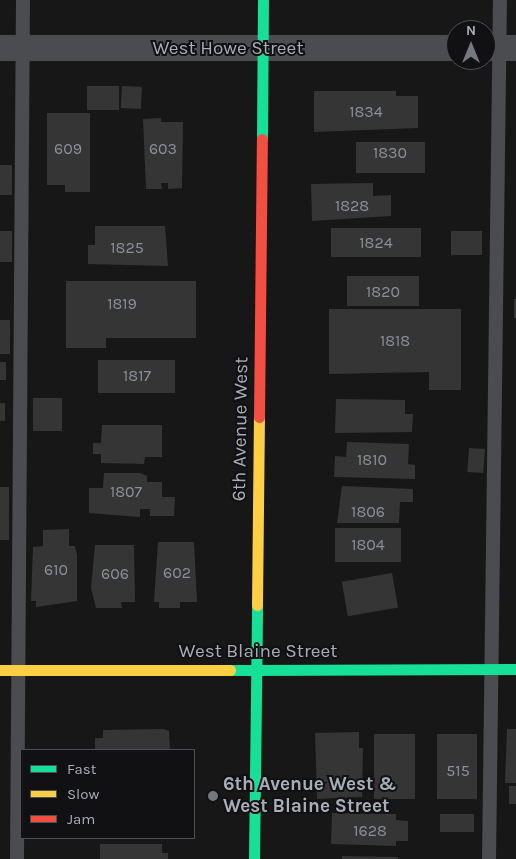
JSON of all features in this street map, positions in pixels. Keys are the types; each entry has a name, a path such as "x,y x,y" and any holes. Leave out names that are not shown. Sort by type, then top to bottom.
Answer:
{"street":[{"name":"6th Avenue West","path":"254,859 263,0"},
{"name":"West Howe Street","path":"11,48 262,50 446,48"},
{"name":"West Blaine Street","path":"0,670 516,669"}],"lane":[{"path":"17,859 20,670 11,48 23,0"},
{"path":"489,859 500,0"}],"building":[{"path":"87,86 119,86 119,110 87,110"},
{"path":"122,86 142,87 141,109 121,108"},
{"path":"314,91 396,91 396,96 418,96 418,128 314,132"},
{"path":"47,113 90,113 90,192 65,192 65,185 47,185"},
{"path":"161,118 161,122 183,122 182,188 168,189 168,183 161,183 162,189 146,189 143,119"},
{"path":"356,142 425,142 425,173 356,173"},
{"path":"0,165 12,165 12,195 0,195"},
{"path":"373,183 373,196 391,195 391,216 312,221 311,184"},
{"path":"95,226 165,226 168,266 88,264 88,245 95,245"},
{"path":"331,228 421,228 421,257 331,257"},
{"path":"0,231 12,231 12,262 0,262"},
{"path":"451,231 482,231 482,255 451,255"},
{"path":"347,276 419,276 419,306 347,306"},
{"path":"66,281 196,281 196,338 106,338 106,348 66,348"},
{"path":"514,299 516,299 516,318 514,318"},
{"path":"329,309 461,309 461,390 429,390 429,372 329,374"},
{"path":"0,320 10,320 10,354 0,354"},
{"path":"98,360 175,360 175,393 98,393"},
{"path":"0,362 6,362 6,380 0,380"},
{"path":"33,398 62,398 62,431 33,431"},
{"path":"336,399 405,400 405,414 413,414 412,432 335,433"},
{"path":"0,403 5,403 5,421 0,421"},
{"path":"102,425 162,425 162,457 145,457 144,464 101,463 101,454 93,454 93,443 101,443"},
{"path":"347,442 409,444 408,464 415,465 415,479 334,477 335,456 346,457"},
{"path":"469,448 485,449 483,473 467,472"},
{"path":"104,473 140,473 147,476 147,482 162,482 162,497 175,497 174,516 150,516 150,509 140,509 140,517 89,513 89,488 103,488"},
{"path":"342,486 413,489 413,502 400,502 399,523 337,523"},
{"path":"0,487 9,487 9,540 0,540"},
{"path":"335,528 401,528 401,562 335,562"},
{"path":"69,529 69,546 75,546 77,555 77,601 36,607 36,601 31,601 33,547 43,546 43,530"},
{"path":"158,542 194,542 197,602 180,602 180,608 159,608 159,602 154,602"},
{"path":"95,545 134,545 135,602 121,602 122,608 96,608 91,588"},
{"path":"392,573 398,607 348,616 342,582"},
{"path":"163,729 169,731 170,749 95,749 95,738 103,738 103,730"},
{"path":"507,729 516,729 516,783 505,783"},
{"path":"359,732 359,748 363,748 362,797 317,799 315,733"},
{"path":"374,734 415,734 415,799 374,799"},
{"path":"437,734 477,734 477,799 437,799"},
{"path":"509,786 516,786 516,804 509,804"},
{"path":"332,813 396,814 396,820 408,821 408,841 396,841 396,846 331,844"},
{"path":"440,814 474,814 474,832 440,832"},
{"path":"100,844 162,844 162,853 168,853 168,859 100,859"},
{"path":"342,856 398,857 398,859 342,859"}],"traffic: fast":[{"path":"262,139 263,0"},
{"path":"254,859 257,605"},
{"path":"230,670 516,669"}],"traffic: slow":[{"path":"257,605 259,417"},
{"path":"0,670 230,670"}],"traffic: jam":[{"path":"259,417 262,139"}],"place":[{"name":"6th Avenue West & West Blaine Street","path":"213,796"}]}
